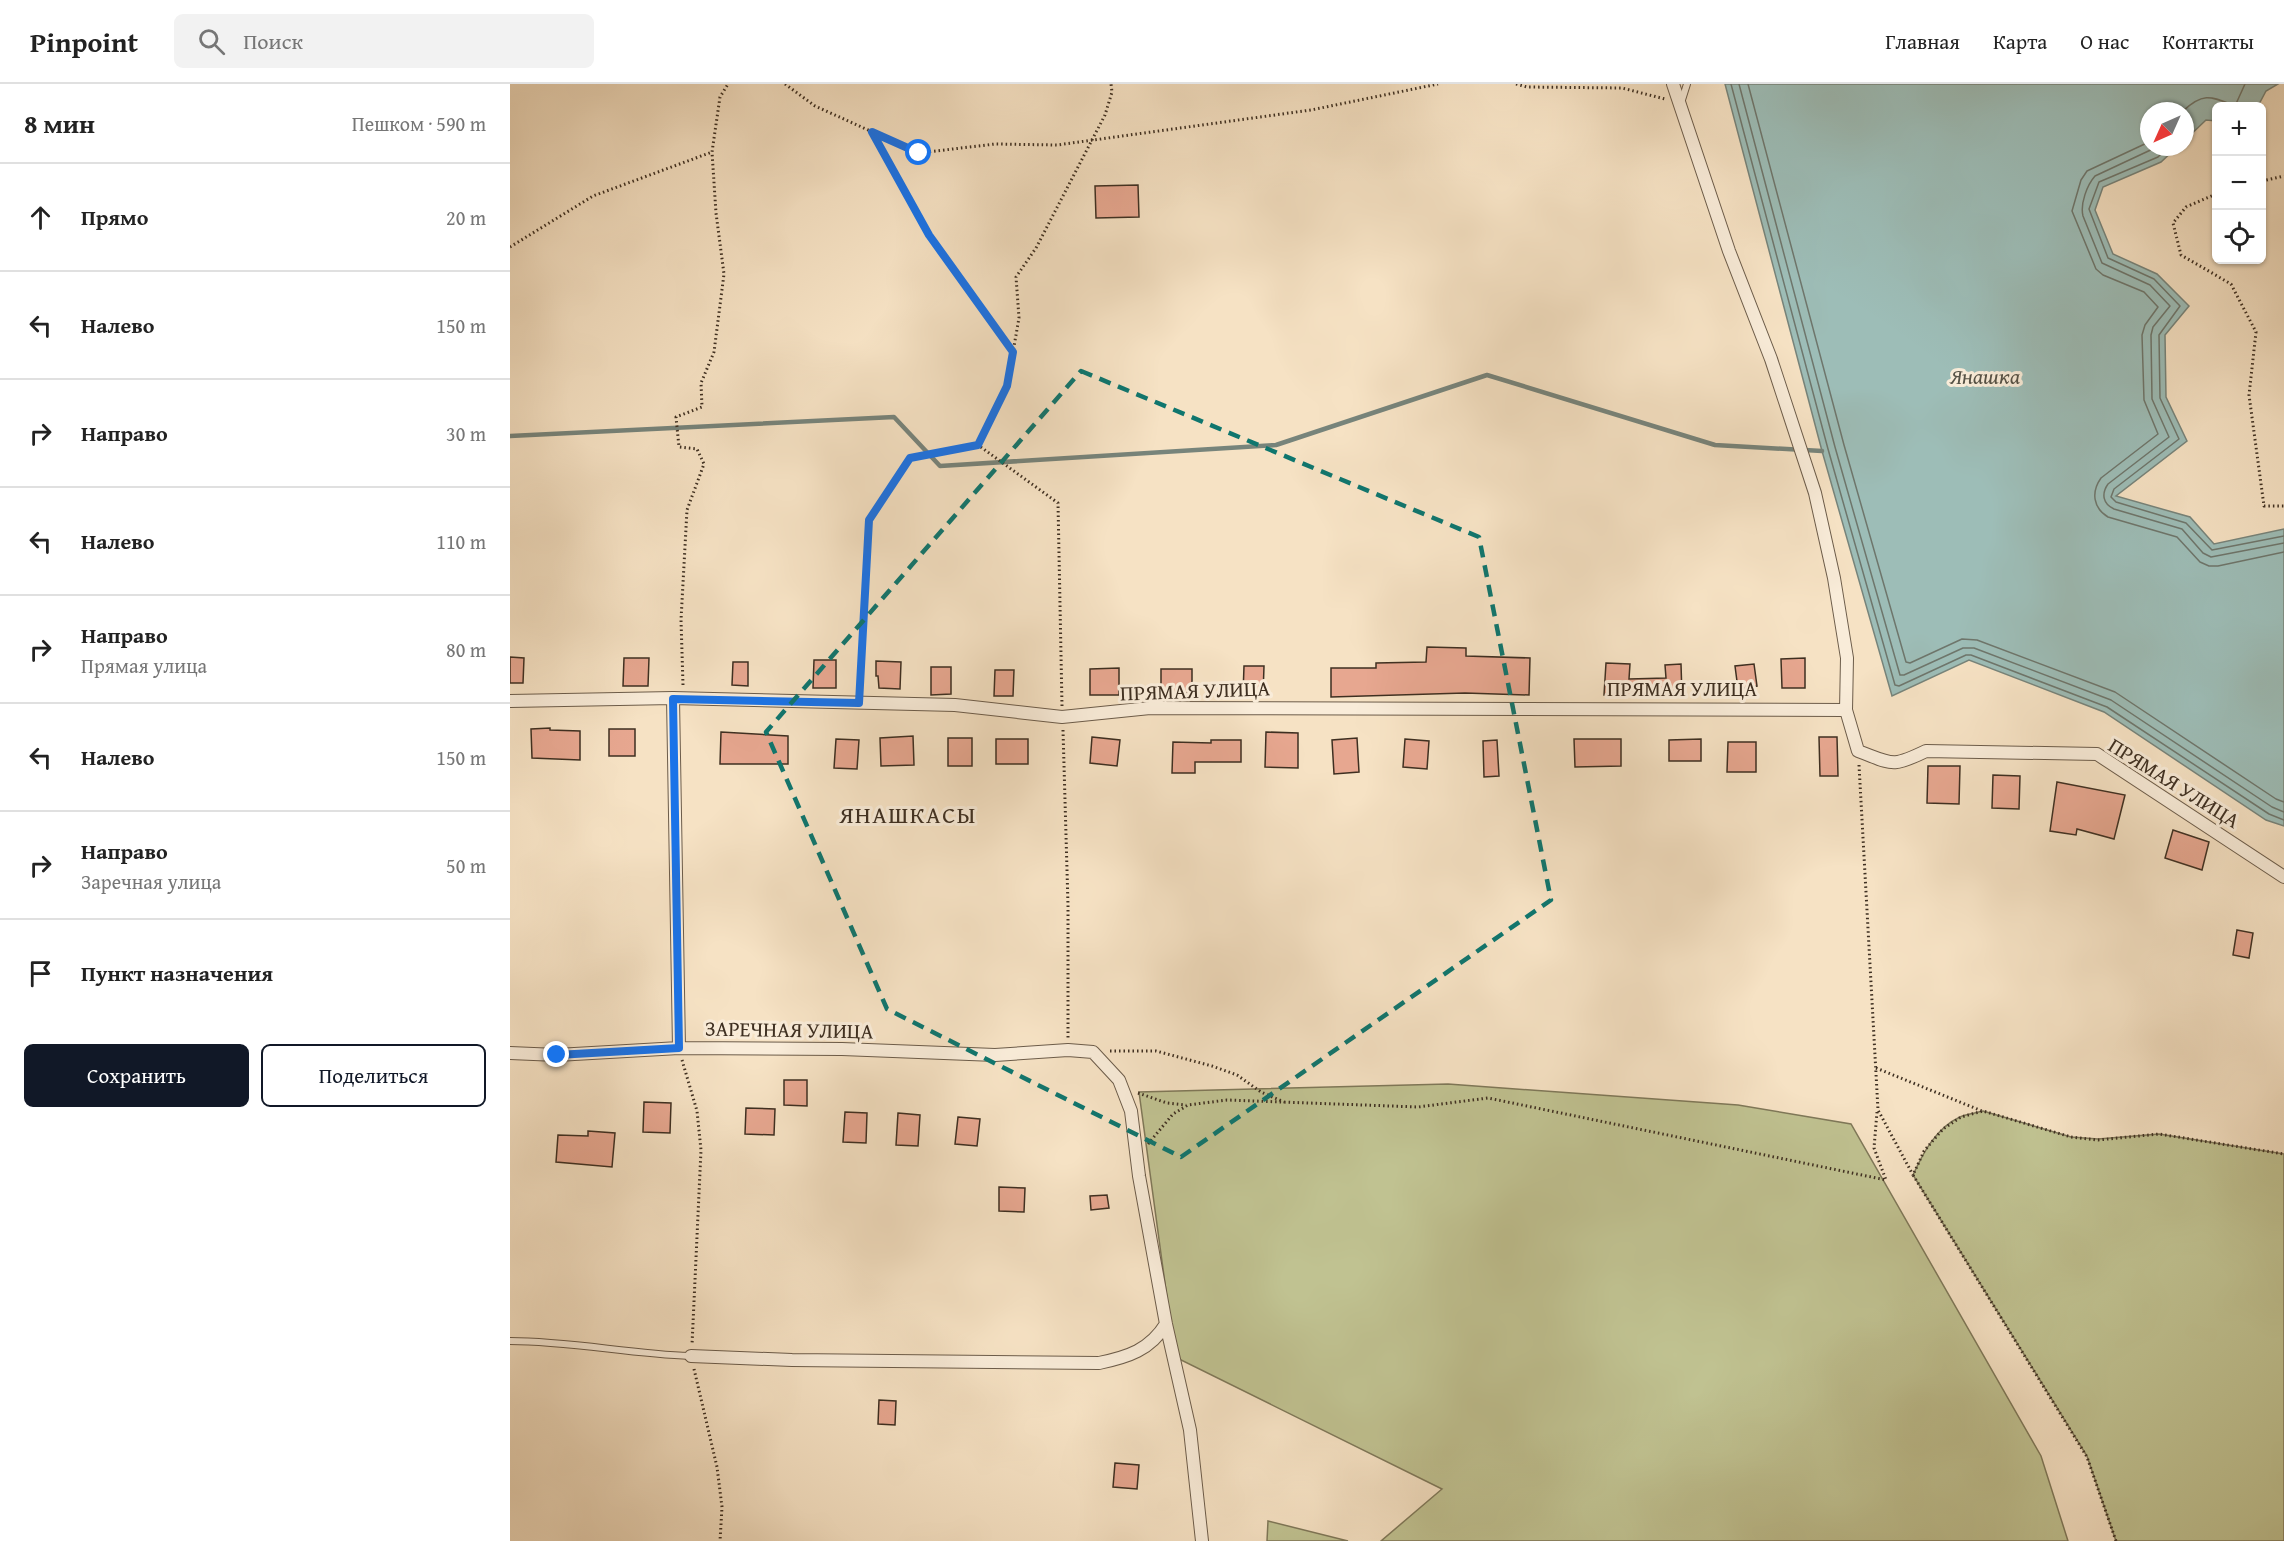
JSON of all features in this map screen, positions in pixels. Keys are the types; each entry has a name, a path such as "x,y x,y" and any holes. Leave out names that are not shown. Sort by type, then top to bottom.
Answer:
{"street":[{"path":"1673,84 1729,251 1771,358 1815,493 1834,578 1846,658 1846,710 1858,751"},
{"path":"678,699 679,1048"},
{"name":"ПРЯМАЯ УЛИЦА","path":"510,701 678,699 955,705 1062,717 1150,708 1846,710"},
{"name":"ПРЯМАЯ УЛИЦА","path":"1858,751 1890,763 1901,763 1926,751 2097,754 2284,877"},
{"name":"ЗАРЕЧНАЯ УЛИЦА","path":"510,1053 557,1055 679,1048 842,1049 995,1055 1068,1050 1093,1052"},
{"path":"1093,1052 1119,1080 1131,1112 1139,1176 1166,1324 1190,1430 1202,1541"},
{"path":"691,1356 792,1360 1100,1363 1118,1359 1146,1347 1158,1338 1166,1324"}],"lane":[{"path":"1681,104 1687,84"},
{"path":"510,1341 534,1341 659,1355 691,1356"}],"path":[{"path":"678,699 687,510 704,464 697,449 679,447 676,417 702,406 701,383 714,352 724,274 716,213 712,152 720,97 728,84"},
{"path":"785,84 815,106 919,153 995,144 1057,145 1311,110 1438,84"},
{"path":"978,445 1007,386 1019,318 1016,277 1036,248 1105,115 1112,92 1110,84"},
{"path":"1516,84 1527,87 1622,88 1681,104"},
{"path":"872,132 929,235 1013,352"},
{"path":"510,247 593,196 712,152"},
{"path":"2266,180 2284,176"},
{"path":"2212,196 2186,207 2173,223 2181,255 2231,284 2256,332 2249,395 2264,506 2284,506"},
{"path":"859,703 869,520 910,458 978,445 1058,503 1068,905 1068,1050"},
{"path":"1119,1080 1144,1097 1188,1105 1227,1100 1418,1107 1488,1098 1886,1180 1874,1148 1878,1110 1858,751"},
{"path":"679,1048 697,1111 701,1150 691,1356 717,1467 722,1507 720,1541"},
{"path":"1093,1052 1156,1051 1237,1075 1262,1092 1286,1102"},
{"path":"1875,1068 1983,1111 2071,1137 2098,1140 2159,1134 2284,1154"},
{"path":"1146,1149 1149,1141 1173,1114 1188,1105"},
{"path":"1878,1110 1913,1175 2087,1456 2116,1541"},
{"path":"1913,1175 1924,1151 1942,1129 1960,1117 1983,1111"}],"highlighted area":[{"path":"1081,371 1479,537 1551,900 1181,1157 887,1009 766,732"}],"green space":[{"path":"1448,1084 1738,1105 1851,1124 2041,1456 2068,1541 1381,1541 1442,1489 1175,1357 1139,1092"},
{"path":"1983,1111 2071,1137 2098,1139 2159,1134 2284,1154 2284,1541 2116,1541 2087,1456 1913,1175 1937,1134 1960,1117"},
{"path":"1268,1521 1348,1541 1267,1541"}],"water":[{"name":"Янашка","path":"1725,84 2278,84 2266,91 2260,102 2212,102 2212,121 2206,120 2194,131 2194,102 2140,102 2140,156 2167,156 2161,162 2103,187 2095,210 2113,254 2157,274 2189,306 2165,335 2166,397 2187,441 2116,496 2190,517 2214,544 2284,529 2284,826 2266,820 2104,712 1969,660 1892,696 1822,451"}],"building":[{"path":"1138,185 1139,217 1096,218 1095,186"},
{"path":"1427,647 1466,648 1466,656 1530,658 1529,695 1465,693 1331,697 1331,668 1376,668 1376,663 1426,662"},
{"path":"510,657 524,658 523,683 510,683"},
{"path":"624,658 649,658 648,686 623,686"},
{"path":"1805,658 1805,688 1782,688 1781,659"},
{"path":"814,660 836,660 836,688 813,688"},
{"path":"876,661 901,662 900,689 879,688"},
{"path":"733,662 748,662 748,686 732,685"},
{"path":"1606,663 1630,664 1629,679 1666,678 1665,665 1681,664 1682,696 1604,695"},
{"path":"1754,664 1757,686 1738,689 1735,666"},
{"path":"1244,666 1264,666 1263,696 1243,695"},
{"path":"931,667 951,667 951,694 931,695"},
{"path":"1119,668 1119,695 1090,695 1090,669"},
{"path":"1161,669 1192,669 1192,693 1161,693"},
{"path":"995,670 1014,670 1013,696 994,696"},
{"path":"550,728 550,730 580,731 580,760 532,758 531,729"},
{"path":"609,729 635,729 635,756 609,756"},
{"path":"721,732 788,736 788,764 720,764"},
{"path":"1266,732 1298,733 1298,768 1265,767"},
{"path":"913,736 914,765 881,766 880,738"},
{"path":"1092,737 1120,740 1117,766 1090,763"},
{"path":"1819,737 1837,737 1838,776 1820,776"},
{"path":"948,738 972,738 972,766 948,766"},
{"path":"1357,738 1359,772 1334,774 1332,740"},
{"path":"836,739 859,740 857,769 834,768"},
{"path":"996,739 1028,739 1028,764 996,764"},
{"path":"1405,739 1429,741 1427,769 1403,767"},
{"path":"1574,739 1621,739 1621,766 1575,767"},
{"path":"1701,739 1701,761 1669,761 1669,740"},
{"path":"1211,740 1241,740 1241,762 1195,762 1195,773 1172,773 1173,742 1211,743"},
{"path":"1497,740 1499,776 1484,777 1483,741"},
{"path":"1728,742 1756,742 1756,772 1727,772"},
{"path":"1928,766 1960,766 1959,804 1927,803"},
{"path":"1993,775 2020,776 2019,809 1992,808"},
{"path":"2057,782 2125,795 2114,839 2077,829 2076,835 2050,831"},
{"path":"2173,830 2209,842 2202,870 2165,858"},
{"path":"2237,930 2253,933 2249,958 2233,955"},
{"path":"784,1080 807,1080 807,1106 784,1105"},
{"path":"644,1102 671,1103 670,1133 643,1132"},
{"path":"746,1108 775,1109 774,1135 745,1134"},
{"path":"845,1112 867,1113 866,1143 843,1142"},
{"path":"898,1113 920,1115 918,1146 896,1145"},
{"path":"958,1117 980,1119 977,1146 955,1144"},
{"path":"588,1131 615,1133 612,1167 556,1162 558,1135 588,1136"},
{"path":"999,1187 1025,1188 1024,1212 999,1211"},
{"path":"1107,1195 1109,1208 1091,1210 1090,1196"},
{"path":"879,1400 896,1401 895,1425 878,1424"},
{"path":"1115,1463 1139,1465 1137,1489 1113,1487"}],"waterway":[{"path":"510,436 894,417 940,466 1276,445 1487,375 1715,445 1822,451"}],"district":[{"name":"ЯНАШКАСЫ","path":"908,815"}],"route":[{"path":"557,1055 679,1048 673,699 859,703 869,520 910,458 978,445 1007,386 1013,352 929,235 872,132 919,153"}]}
